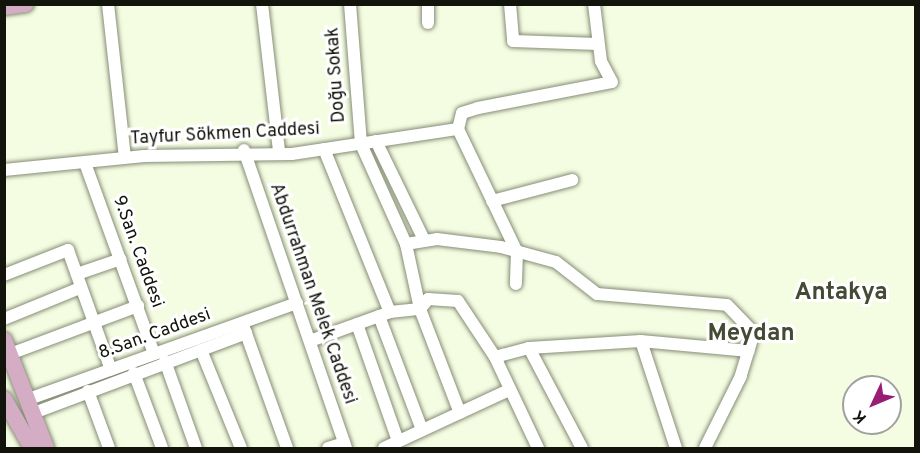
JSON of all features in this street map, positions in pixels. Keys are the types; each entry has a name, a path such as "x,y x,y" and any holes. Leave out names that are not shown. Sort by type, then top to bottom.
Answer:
{"main road":[{"path":"4,7 26,4"},
{"path":"7,347 46,448"},
{"path":"4,399 32,448"}],"street":[{"path":"108,4 125,158"},
{"path":"262,4 279,150"},
{"name":"Doğu Sokak","path":"350,4 361,144 406,244 420,309 460,413"},
{"path":"428,4 428,23"},
{"path":"510,4 513,41 598,44"},
{"path":"516,284 517,252 458,129 462,113 612,82 598,44 594,4"},
{"name":"Tayfur Sökmen Caddesi","path":"4,170 125,158 244,150 324,149 458,129"},
{"path":"376,141 424,240"},
{"path":"324,149 384,314 422,430"},
{"name":"Abdurrahman Melek Caddesi","path":"244,150 345,446"},
{"name":"9.San. Caddesi","path":"86,163 154,354"},
{"path":"492,201 572,180"},
{"path":"406,244 424,240 517,252 556,262 597,294 727,305 750,329 748,351 705,448"},
{"path":"4,275 68,250 111,370"},
{"path":"77,274 121,259"},
{"path":"4,319 80,288"},
{"path":"310,341 384,314 420,309 428,299 458,301 495,357 507,391 538,448"},
{"name":"8.San. Caddesi","path":"29,407 88,391 165,361 201,350 297,303"},
{"path":"7,347 96,324 138,306"},
{"path":"357,324 399,441"},
{"path":"244,328 288,448"},
{"name":"8.San. Caddesi","path":"29,407 111,370 154,354 244,328"},
{"path":"495,357 529,348 641,341 748,351"},
{"path":"641,341 676,448"},
{"path":"529,348 582,448"},
{"path":"201,350 241,448"},
{"path":"165,361 196,448"},
{"path":"134,373 162,448"},
{"path":"88,391 109,448"},
{"path":"384,448 507,391"},
{"path":"328,448 345,446"}],"district":[{"name":"Antakya","path":"841,294"},
{"name":"Meydan","path":"751,335"}]}
